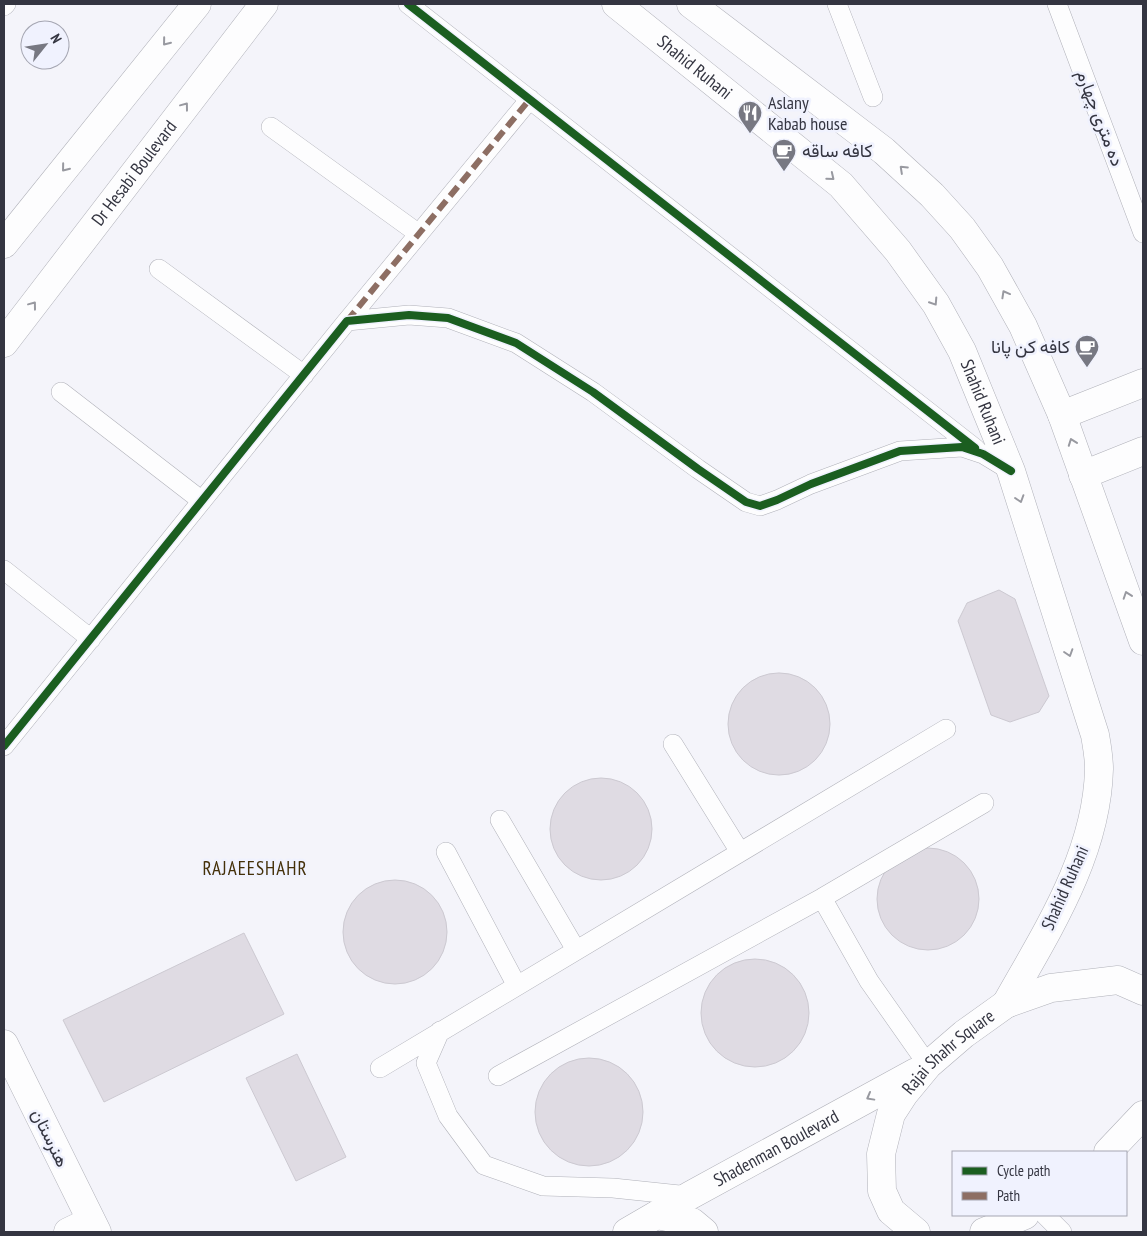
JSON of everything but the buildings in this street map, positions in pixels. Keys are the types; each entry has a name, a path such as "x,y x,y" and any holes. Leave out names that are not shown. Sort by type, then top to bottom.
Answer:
{"main road":[{"path":"4,244 197,4"},
{"name":"Dr Hesabi Boulevard","path":"4,343 264,4"},
{"name":"Shahid Ruhani","path":"616,4 841,185 898,250 936,304 962,351 1011,471 1096,734 1099,767 1096,802 1083,854 1059,908 1006,1004"},
{"path":"690,4 884,151 932,195 962,228 990,267 1023,326 1062,415 1143,641"},
{"path":"1062,415 1143,383"},
{"path":"1084,475 1143,451"},
{"name":"Rajai Shahr Square","path":"911,1231 891,1211 882,1191 880,1154 891,1114 904,1094 928,1065 964,1034 1006,1004 1050,988 1118,980 1143,990"},
{"name":"هنرستان","path":"4,1044 85,1229"},
{"name":"Shadenman Boulevard","path":"627,1232 928,1065"},
{"path":"1109,1151 1143,1115"},
{"path":"658,1215 692,1222 704,1232"},
{"path":"984,1232 1017,1222"}],"street":[{"path":"408,4 983,454 1011,471"},
{"path":"837,4 873,96"},
{"name":"ده متری چهارم","path":"1057,4 1143,233"},
{"path":"4,746 347,321 530,99"},
{"path":"272,127 419,234"},
{"path":"159,269 304,375"},
{"path":"347,321 409,315 448,318 516,343 593,392 746,502 760,506 810,484 900,451 962,447 983,454"},
{"path":"61,392 202,501"},
{"path":"4,570 90,639"},
{"path":"380,1068 946,729"},
{"path":"673,744 740,852"},
{"path":"498,1076 822,898 984,803"},
{"path":"500,820 576,950"},
{"path":"446,852 517,986"},
{"path":"822,898 869,981 928,1065"},
{"path":"440,1031 426,1063 448,1116 484,1165 542,1186 613,1188 690,1196"},
{"path":"1046,1216 1062,1232"}],"marked path":[{"path":"347,321 530,99"}],"cycle path":[{"path":"408,4 975,448"},
{"path":"4,746 347,321 409,315 448,318 516,343 593,392 746,502 760,506 811,484 900,451 962,447 983,454 1011,471"}],"place":[{"name":"Aslany Kabab house","path":"750,134"},
{"name":"کافه ساقه","path":"784,172"},
{"name":"کافه کن پانا","path":"1087,368"}],"district":[{"name":"RAJAEESHAHR","path":"255,868"}]}
